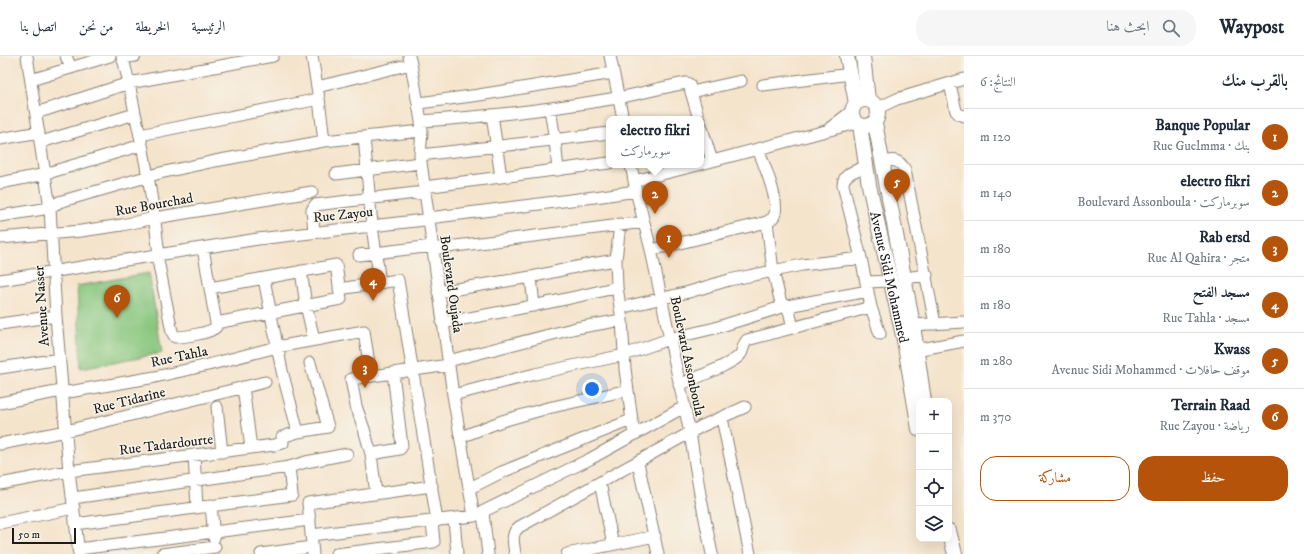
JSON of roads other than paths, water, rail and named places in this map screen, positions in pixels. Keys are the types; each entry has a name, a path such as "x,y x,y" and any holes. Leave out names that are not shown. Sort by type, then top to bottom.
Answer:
{"main road":[{"name":"Avenue Sidi Mohammed","path":"847,56 861,112 866,167 904,340 916,411"},
{"name":"Avenue Sidi Mohammed","path":"861,112 866,57"},
{"name":"Avenue Sidi Mohammed","path":"861,112 877,118 874,123 913,325 924,398"},
{"path":"952,541 956,554"},
{"path":"943,542 946,554"}],"street":[{"name":"Avenue Nasser","path":"27,56 50,208 56,316 69,470 79,551"},
{"path":"66,56 71,68"},
{"path":"31,80 110,56"},
{"path":"135,56 123,57 148,176 155,218 158,255 172,332 176,337 182,337 215,329 216,323 203,248"},
{"path":"36,113 129,84 273,56"},
{"path":"312,56 324,141"},
{"path":"610,56 622,116"},
{"path":"317,87 410,60"},
{"name":"Boulevard Oujada","path":"410,60 419,103 421,126 420,159 453,395 470,488 479,515 488,554"},
{"path":"419,103 479,95 613,73"},
{"path":"763,85 851,74"},
{"path":"704,148 706,163 828,130 861,112 964,79"},
{"path":"691,92 741,81"},
{"path":"0,216 50,208 59,202 148,176 215,161 324,141 364,137 492,114 550,109 619,98 687,83 689,85 698,116"},
{"path":"950,84 956,111 961,116 964,116"},
{"path":"0,183 45,174 141,140 319,99"},
{"path":"550,109 558,170"},
{"path":"0,139 40,137 135,114"},
{"path":"492,114 501,177"},
{"path":"336,174 367,170 497,146 606,133"},
{"path":"364,137 372,226 380,283"},
{"path":"651,250 767,222 774,217 776,209 775,201 758,149"},
{"path":"882,163 895,161 901,164 905,170 935,324"},
{"path":"314,232 313,206 501,177 606,163"},
{"path":"866,167 848,174 843,181 872,307 880,334"},
{"name":"Boulevard Assonboula","path":"632,168 651,250 678,385 690,433 712,554"},
{"name":"Rue Zayou","path":"0,280 314,232 424,220 428,218 602,196 689,168"},
{"name":"Rue Bourchad","path":"0,238 122,225 155,218 312,192"},
{"path":"359,255 432,248 644,222"},
{"path":"767,222 773,271 793,328"},
{"path":"620,224 616,260 617,287 622,320 631,420 634,435"},
{"path":"620,308 660,299 729,280 802,265 861,258"},
{"path":"438,292 616,260"},
{"path":"210,288 336,265 341,299 216,323"},
{"path":"301,271 306,305 314,340"},
{"path":"904,278 926,275"},
{"path":"531,276 534,306"},
{"path":"264,279 277,347 298,432"},
{"path":"336,554 434,542 435,521 432,486 398,280 339,289"},
{"path":"453,395 624,354 669,339 715,328 785,306 867,286 891,282"},
{"path":"442,323 534,306 617,287"},
{"path":"678,385 733,361 741,354 743,345 747,340 872,307"},
{"path":"0,324 56,316"},
{"path":"376,494 371,454 356,406 351,379 448,363 569,330 622,320"},
{"path":"913,325 964,322"},
{"name":"Rue Tahla","path":"0,403 56,392 63,393 155,377 208,366 277,347 364,331 371,376"},
{"path":"916,350 964,341"},
{"path":"0,368 60,359"},
{"name":"Rue Tadardourte","path":"0,484 69,470 222,452 283,443 282,437 298,432 328,427 310,363"},
{"path":"371,454 400,449 402,446 393,373"},
{"name":"Rue Tidarine","path":"0,444 66,431 265,382"},
{"path":"242,387 251,448"},
{"path":"461,437 502,422 548,408 628,390"},
{"path":"217,407 222,452"},
{"path":"311,535 479,515 590,459 684,407"},
{"path":"515,554 513,536 516,530 702,426 745,407"},
{"path":"722,418 750,554"},
{"path":"470,488 502,472 631,420"},
{"path":"0,523 73,503 196,480 289,467 347,454"},
{"path":"194,455 197,507"},
{"path":"638,463 644,496 655,536 658,554"},
{"path":"75,524 292,495 289,467"},
{"path":"600,483 613,544"},
{"path":"261,554 313,551 308,503 432,486"},
{"path":"162,554 216,550 211,505"},
{"path":"454,519 457,554"},
{"path":"79,551 310,520"},
{"path":"567,554 580,553 613,544 655,536"}],"place":[{"name":"Kwass","path":"897,202"},
{"name":"electro fikri","path":"655,214"},
{"name":"Banque Popular","path":"669,258"},
{"name":"مسجد الفتح","path":"373,301"},
{"name":"Terrain Raad","path":"117,318"},
{"name":"Rab ersd","path":"365,388"}]}
